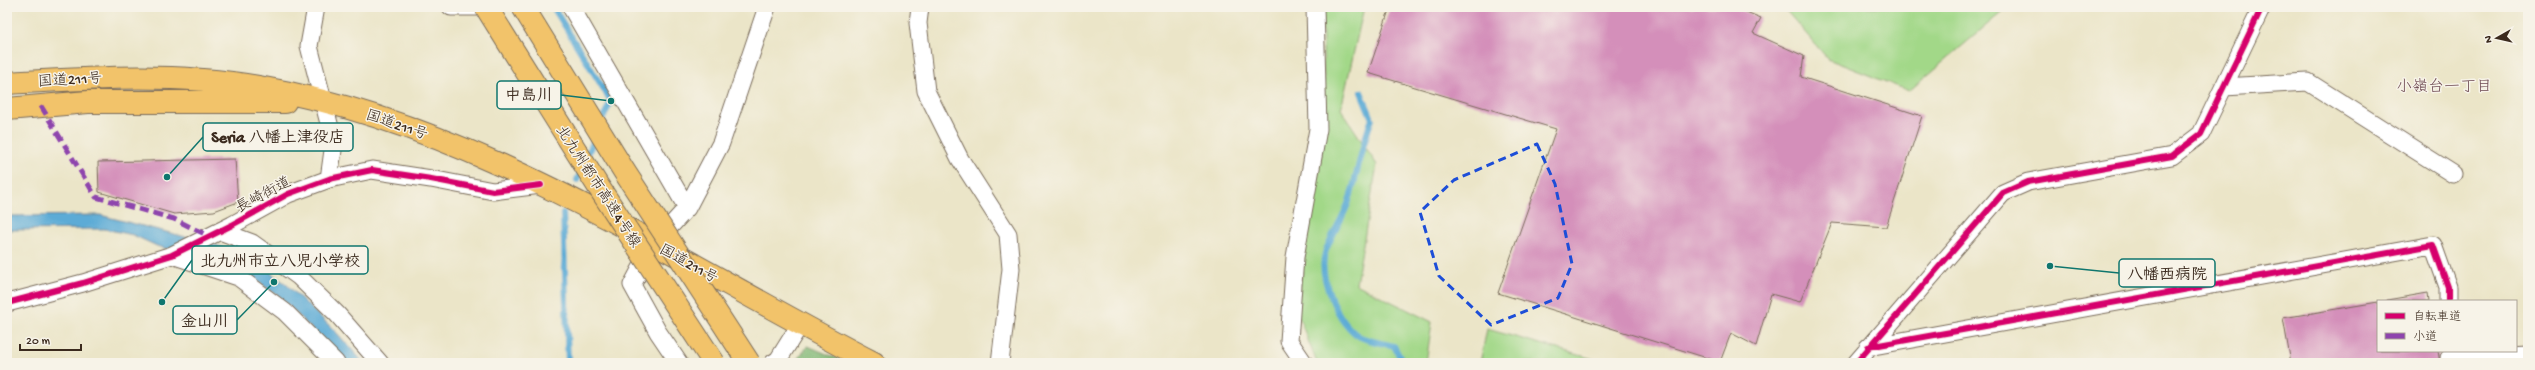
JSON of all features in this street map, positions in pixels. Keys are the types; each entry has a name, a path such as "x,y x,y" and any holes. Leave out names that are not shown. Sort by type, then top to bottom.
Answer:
{"highway":[{"name":"北九州都市高速4号線","path":"485,7 598,186 714,363"},
{"name":"北九州都市高速4号線","path":"523,7 624,171 749,363"},
{"name":"国道211号","path":"7,82 119,76 173,76 259,86 322,101 416,129 541,185 654,244 874,363"},
{"name":"国道211号","path":"7,109 88,102 322,101"}],"street":[{"path":"316,7 309,46 334,143 329,179"},
{"path":"451,7 485,7"},
{"path":"571,7 687,208"},
{"path":"679,363 658,332 632,285 654,244 687,208 721,143 767,7"},
{"path":"920,7 918,23 926,91 960,159 1008,234 1011,269 1000,363"},
{"path":"1304,363 1289,341 1295,257 1318,129 1315,7"},
{"path":"1856,363 1868,347 2003,193 2028,182 2172,156 2202,134 2262,7"},
{"path":"2224,87 2308,82 2453,174"},
{"name":"長崎街道","path":"7,302 82,283 172,255 288,194 329,179 372,170 431,179 493,191 541,185"},
{"path":"220,231 252,242 298,276 337,314 380,363"},
{"path":"1868,347 2433,245 2448,287 2448,300"},
{"path":"172,255 238,277 285,312 336,363"},
{"path":"773,363 778,360 801,323"},
{"path":"2449,357 2528,354"}],"highlighted area":[{"path":"1537,144 1555,184 1572,264 1558,298 1491,325 1439,276 1420,212 1454,180"}],"green space":[{"path":"1322,7 1364,7 1341,109 1377,165 1356,284 1432,322 1426,363 1317,363 1296,310 1325,128"},
{"path":"1783,7 2008,7 1909,91 1828,59"},
{"path":"1487,329 1607,363 1480,363"},
{"path":"808,346 848,363 794,363"}],"water":[{"path":"100,215 213,244 248,256 286,284 335,331 364,363 345,363 280,297 244,272 157,246 133,235 105,229 7,230 7,216"}],"building":[{"path":"1390,7 1734,7 1761,18 1753,33 1804,56 1801,77 1922,116 1886,227 1832,223 1800,302 1771,294 1756,346 1731,333 1720,362 1498,293 1556,129 1368,73"},
{"path":"235,159 238,202 214,211 174,214 99,192 98,162"},
{"path":"2428,293 2429,300 2387,300"},
{"path":"2377,302 2377,352 2438,352 2440,363 2291,363 2283,318"}],"waterway":[{"path":"553,7 611,101 601,123"},
{"path":"1361,92 1372,119 1365,139 1349,201 1325,253 1324,274 1336,309 1350,328 1360,337 1394,346 1403,363"},
{"path":"586,158 596,135"},
{"path":"577,180 582,168"},
{"path":"563,213 568,363"}],"marked path":[{"path":"41,106 96,197 174,219 209,236"}],"cycle path":[{"path":"1856,363 2003,193 2028,182 2172,156 2201,134 2262,7"},
{"path":"7,303 83,283 172,255 232,225 288,194 329,179 372,170 431,179 493,191 541,185"},
{"path":"1868,347 2433,245 2448,287 2448,300"}],"place":[{"name":"中島川","path":"611,101"},
{"name":"Seria 八幡上津役店","path":"167,177"},
{"name":"八幡西病院","path":"2050,266"},
{"name":"金山川","path":"274,282"},
{"name":"北九州市立八児小学校","path":"162,302"}],"district":[{"name":"小嶺台一丁目","path":"2444,85"}]}
